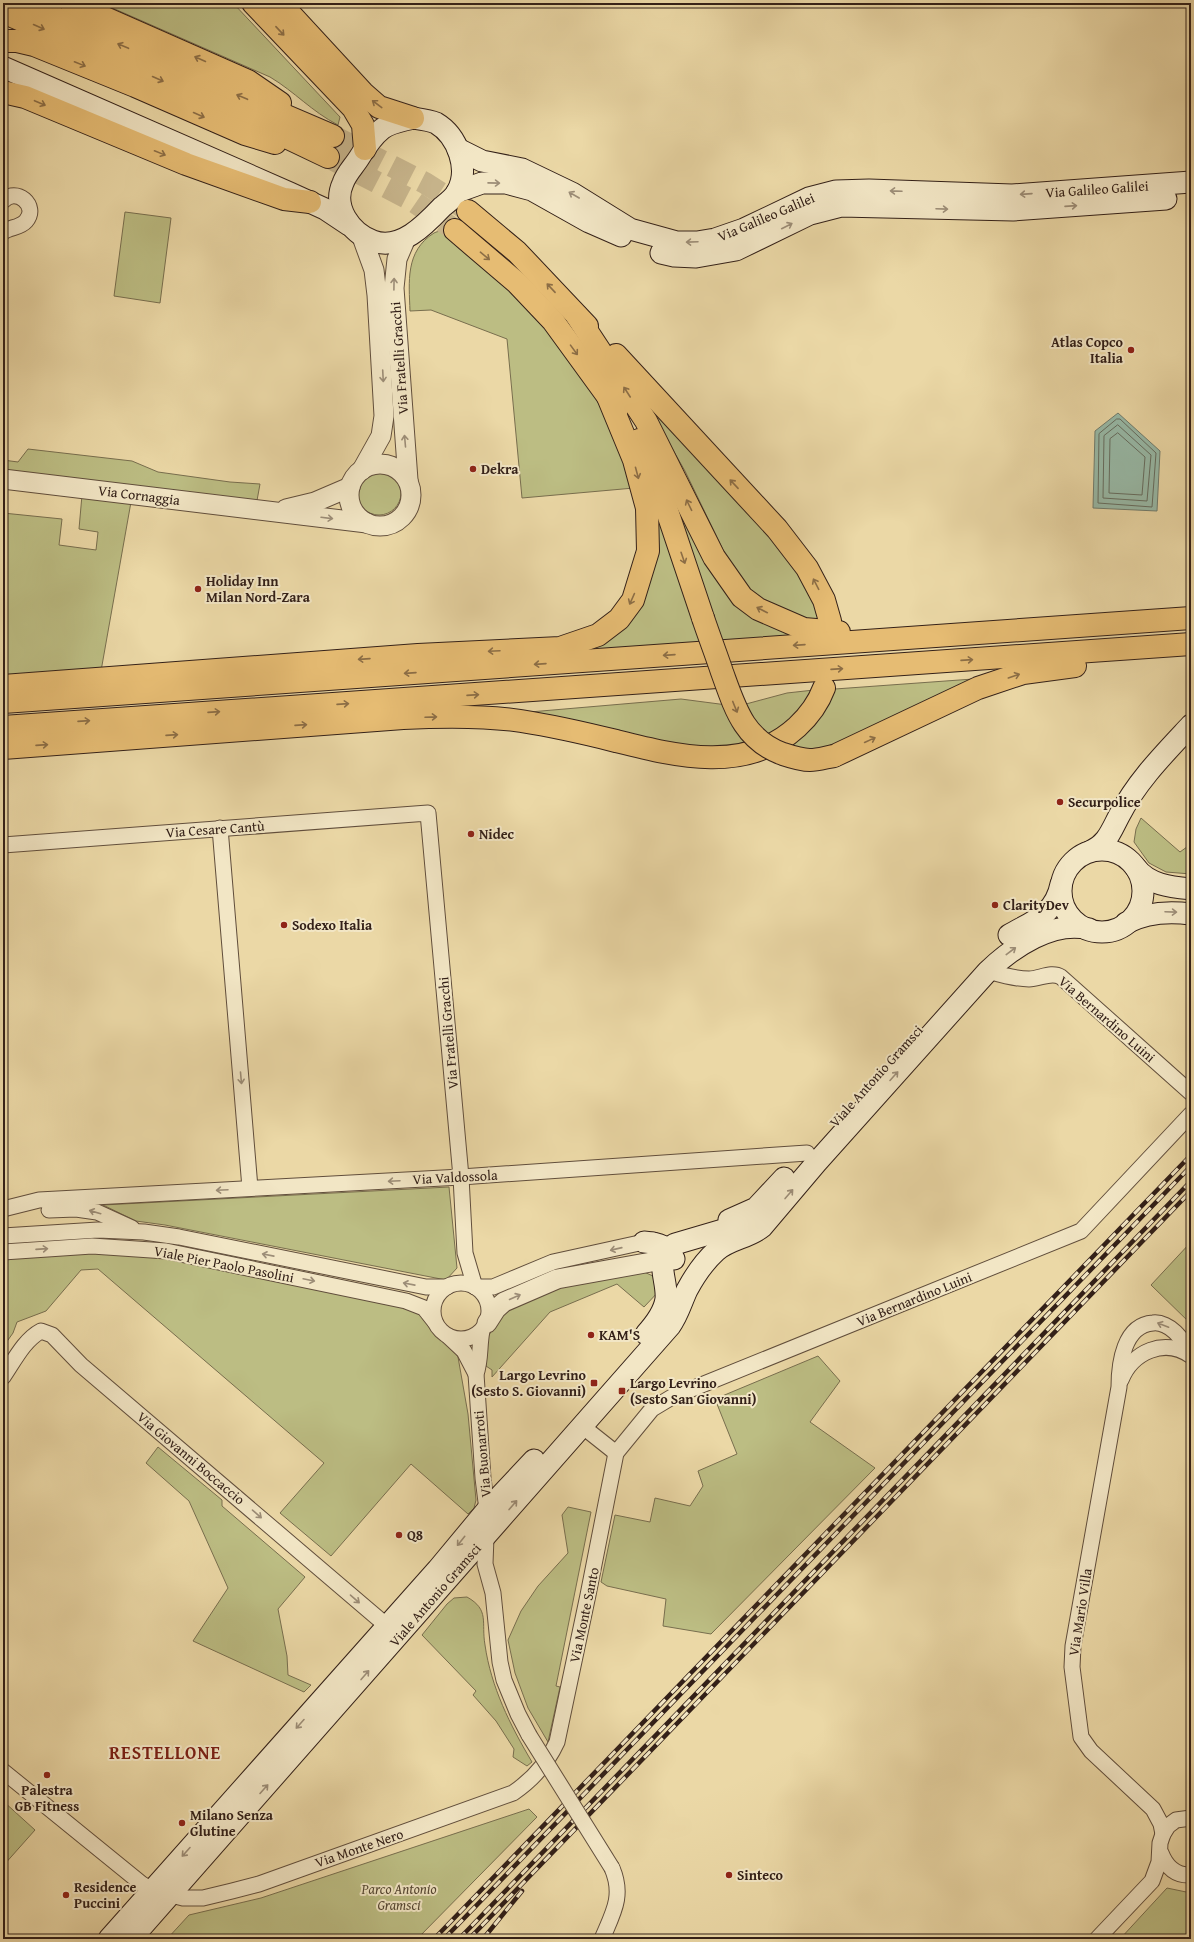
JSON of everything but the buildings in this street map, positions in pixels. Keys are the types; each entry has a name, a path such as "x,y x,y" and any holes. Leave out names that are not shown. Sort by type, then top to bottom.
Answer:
{"highway":[{"path":"21,3 322,143"},
{"path":"71,3 89,8 248,81 322,143"},
{"path":"253,3 353,108 363,125 365,149"},
{"path":"280,3 363,93 380,107 413,118"},
{"path":"3,12 259,124 322,143"},
{"path":"3,41 17,41 34,45 135,86 245,134 288,146 322,143"},
{"path":"3,92 24,97 194,166 284,198 310,202"},
{"path":"462,202 517,252 777,530 807,568 824,600 830,620"},
{"path":"455,230 517,282 553,321 637,437 654,472 703,618 739,717 748,730 761,743 776,752 792,757 810,760 834,756 978,688 1023,673 1128,659 1160,647"},
{"path":"577,316 646,421 714,557 742,597 758,609 804,628 846,632 1131,610 1189,618"},
{"path":"3,686 418,655 560,648 598,635 619,619 633,600 648,551 647,508 634,460 608,397"},
{"path":"3,702 1189,618"},
{"path":"3,727 1191,644"},
{"path":"3,748 309,724 446,716 519,721 562,728 649,750 703,758 727,757 748,753 771,745 789,734 809,716 819,702 824,688"}],"main road":[{"path":"3,67 310,202 377,243 390,243 406,238 424,225 462,202 464,174 458,148 446,132 436,123 413,118 392,123 381,130 365,149 342,184 329,192 311,194 290,193"},
{"name":"Via Galileo Galilei","path":"458,148 482,161 522,169 572,193 630,229 677,242 697,242 715,239 744,229 809,198 836,191 869,190 1012,195 1191,182"},
{"name":"Via Galileo Galilei","path":"462,202 482,183 506,183 532,190 589,222 640,247 674,256 696,258 736,250 810,214 842,206 1013,210 1191,197"},
{"path":"342,184 340,199 343,212 356,231"},
{"path":"1191,725 1148,772 1133,791 1105,842 1080,856 1071,864 1065,872 1061,884 1061,898 1067,912 1075,922 1089,929 1108,931 1137,918 1161,912 1191,914"},
{"path":"1191,740 1146,792 1130,814 1124,831 1126,854 1141,875 1151,881 1191,889"},
{"path":"1091,851 1113,851 1122,855 1134,865 1142,883 1142,897 1136,912 1126,923"},
{"name":"Viale Antonio Gramsci","path":"131,1939 161,1893 387,1626 438,1569 487,1510 657,1321 666,1300 667,1256 675,1244 726,1230 755,1215 770,1194 966,975 1001,941 1036,921 1051,908 1058,897 1061,884"},
{"name":"Viale Antonio Gramsci","path":"109,1939 161,1893 487,1535 670,1326 678,1313 687,1291 696,1275 712,1254 762,1227 822,1156 988,971 1010,951 1033,938 1064,929 1076,927 1089,929"},
{"path":"644,1242 658,1244 667,1256 678,1276 678,1298 675,1314 670,1326"},
{"name":"Viale Antonio Gramsci","path":"667,1256 728,1244"}],"street":[{"path":"3,201 9,196 19,196 27,202 30,212 25,222 3,232"},
{"name":"Via Fratelli Gracchi","path":"356,231 374,270 378,295 384,416 380,436 362,470"},
{"name":"Via Fratelli Gracchi","path":"406,238 397,259 394,288 408,480"},
{"path":"375,464 389,465 400,471 408,480 412,497 410,505 405,515 397,522 387,526 376,526 367,523 359,518 352,507 349,497 350,487 355,477 362,470 375,464"},
{"name":"Via Cornaggia","path":"3,479 367,523"},
{"name":"Via Cornaggia","path":"275,512 315,502 350,487"},
{"name":"Via Fratelli Gracchi","path":"428,813 461,1177 465,1253 462,1270 450,1286"},
{"name":"Via Cesare Cantù","path":"3,845 428,813"},
{"path":"220,828 250,1188"},
{"name":"Via Bernardino Luini","path":"988,971 1003,976 1024,978 1036,978 1054,974 1058,975 1191,1093"},
{"name":"Via Bernardino Luini","path":"616,1453 652,1409 665,1400 1081,1231 1191,1114"},
{"name":"Via Valdossola","path":"102,1197 461,1177 807,1153"},
{"name":"Viale Pier Paolo Pasolini","path":"3,1210 39,1200 102,1197"},
{"name":"Viale Pier Paolo Pasolini","path":"3,1210 76,1209 97,1212 144,1232"},
{"name":"Viale Pier Paolo Pasolini","path":"3,1236 98,1230 144,1232 179,1237 426,1287 450,1286"},
{"path":"644,1242 553,1262 493,1287 475,1287 465,1284 450,1286 441,1293 435,1302 433,1314 435,1322 439,1329 448,1336 465,1339 473,1337 484,1327 496,1309 504,1302 557,1279 667,1256"},
{"name":"Viale Pier Paolo Pasolini","path":"3,1252 92,1246 166,1251 406,1301 424,1308 435,1322"},
{"name":"Via Fratelli Gracchi","path":"465,1253 475,1287"},
{"path":"475,1287 483,1294 487,1301 489,1311 484,1327"},
{"name":"Via Mario Villa","path":"1188,1818 1167,1816 1153,1809 1086,1744 1079,1729 1072,1667 1073,1646 1119,1387 1120,1362 1124,1350 1134,1332 1141,1326 1156,1323 1165,1325 1175,1332 1191,1351"},
{"name":"Via Buonarroti","path":"484,1327 479,1350 479,1364 476,1374 483,1478 487,1510 485,1564 493,1593 500,1662 504,1680 518,1714 529,1735 618,1880 616,1906 602,1939"},
{"name":"Via Giovanni Boccaccio","path":"3,1377 29,1340 41,1332 47,1332 52,1335 81,1365 185,1452 387,1626"},
{"name":"Via Buonarroti","path":"448,1336 464,1351 476,1374"},
{"name":"Via Mario Villa","path":"1119,1387 1128,1366 1148,1351 1157,1348 1174,1348 1191,1356"},
{"path":"582,1426 616,1453"},
{"name":"Via Monte Santo","path":"538,1772 553,1751 560,1731 616,1453"},
{"path":"3,1771 161,1893"},
{"name":"Via Monte Nero","path":"161,1893 203,1898 259,1884 513,1793 529,1782 538,1772"},
{"name":"Via Mario Villa","path":"1153,1809 1161,1824 1163,1834"},
{"path":"1097,1939 1146,1888 1156,1872 1160,1853 1160,1843 1168,1826 1176,1820 1188,1818"},
{"path":"1160,1853 1164,1862 1171,1869 1187,1875"},
{"path":"1146,1888 1162,1878 1187,1875"}],"green space":[{"path":"101,3 233,3 340,117 338,125 328,120 270,77"},
{"path":"125,212 171,218 160,303 114,296"},
{"path":"455,230 512,288 608,397 634,488 522,498 507,339 431,310 410,311 409,289 411,268 413,258 418,249 425,240 434,233"},
{"path":"623,371 799,570 822,623 801,619 758,598 740,580 729,562 685,471 666,438"},
{"path":"650,440 701,544 796,637 579,652 637,607"},
{"path":"28,449 132,461 158,472 230,482 260,484 256,506 3,476 3,460 18,462"},
{"path":"379,471 391,475 397,481 401,493 397,505 391,511 379,515 367,511 361,505 357,493 361,481 367,475"},
{"path":"82,495 131,502 101,671 3,678 3,513 62,519 59,545 96,550 98,532 79,529"},
{"path":"987,678 922,708 815,752 783,747 826,707 835,689"},
{"path":"814,690 808,702 769,737 703,752 518,713 681,699 727,705 746,704 787,693"},
{"path":"1141,818 1180,852 1191,844 1191,874 1166,872 1149,863 1134,842 1136,829"},
{"path":"449,1187 457,1268 446,1280 165,1225 136,1221 103,1205"},
{"path":"1191,1242 1191,1324 1151,1285"},
{"path":"90,1253 161,1258 212,1267 414,1309 425,1316 432,1328 451,1346 458,1357 468,1414 476,1500 474,1508 468,1514 411,1464 331,1556 280,1513 324,1463 98,1269 81,1270 46,1311 17,1322 13,1333 3,1347 3,1258"},
{"path":"644,1272 653,1276 660,1290 644,1307 617,1284 550,1312 492,1377 492,1370 486,1366 486,1340 503,1312 552,1289"},
{"path":"818,1356 840,1381 810,1422 875,1468 711,1634 663,1626 666,1599 607,1586 601,1582 615,1515 650,1522 655,1498 690,1506 703,1486 698,1471 737,1454 715,1399"},
{"path":"158,1447 222,1500 222,1506 305,1577 278,1609 287,1656 288,1675 311,1685 304,1692 193,1641 228,1588 189,1501 146,1463"},
{"path":"568,1507 591,1512 556,1686 560,1687 548,1742 528,1708 515,1673 508,1640 521,1611 538,1586 568,1553 562,1515"},
{"path":"467,1597 479,1607 482,1612 485,1645 492,1676 502,1705 532,1762 527,1766 513,1757 514,1749 496,1721 473,1695 476,1691 422,1635 447,1604 454,1598"},
{"path":"3,1801 35,1830 3,1866"},
{"name":"Parco Antonio Gramsci","path":"529,1809 537,1817 417,1939 167,1939 189,1915 261,1898"},
{"path":"1167,1888 1191,1893 1191,1939 1120,1939"}],"water":[{"path":"1118,413 1160,451 1157,511 1093,508 1095,431"}],"tunnel":[{"path":"333,136 425,183 467,210"},
{"path":"328,157 413,201 455,230"}],"railway":[{"path":"434,1939 1191,1155"},
{"path":"444,1939 1191,1166"},
{"path":"459,1939 1191,1181"},
{"path":"469,1939 1191,1191"},
{"path":"483,1939 522,1891"}],"place":[{"name":"Atlas Copco Italia","path":"1131,350"},
{"name":"Dekra","path":"473,469"},
{"name":"Holiday Inn Milan Nord-Zara","path":"198,589"},
{"name":"Securpolice","path":"1060,802"},
{"name":"Nidec","path":"471,834"},
{"name":"ClarityDev","path":"995,905"},
{"name":"Sodexo Italia","path":"284,925"},
{"name":"KAM'S","path":"591,1335"},
{"name":"Largo Levrino (Sesto S. Giovanni)","path":"594,1383"},
{"name":"Largo Levrino (Sesto San Giovanni)","path":"622,1391"},
{"name":"Q8","path":"399,1535"},
{"name":"Palestra GB Fitness","path":"47,1775"},
{"name":"Milano Senza Glutine","path":"182,1823"},
{"name":"Sinteco","path":"729,1875"},
{"name":"Residence Puccini","path":"66,1895"}],"district":[{"name":"RESTELLONE","path":"165,1753"}]}
